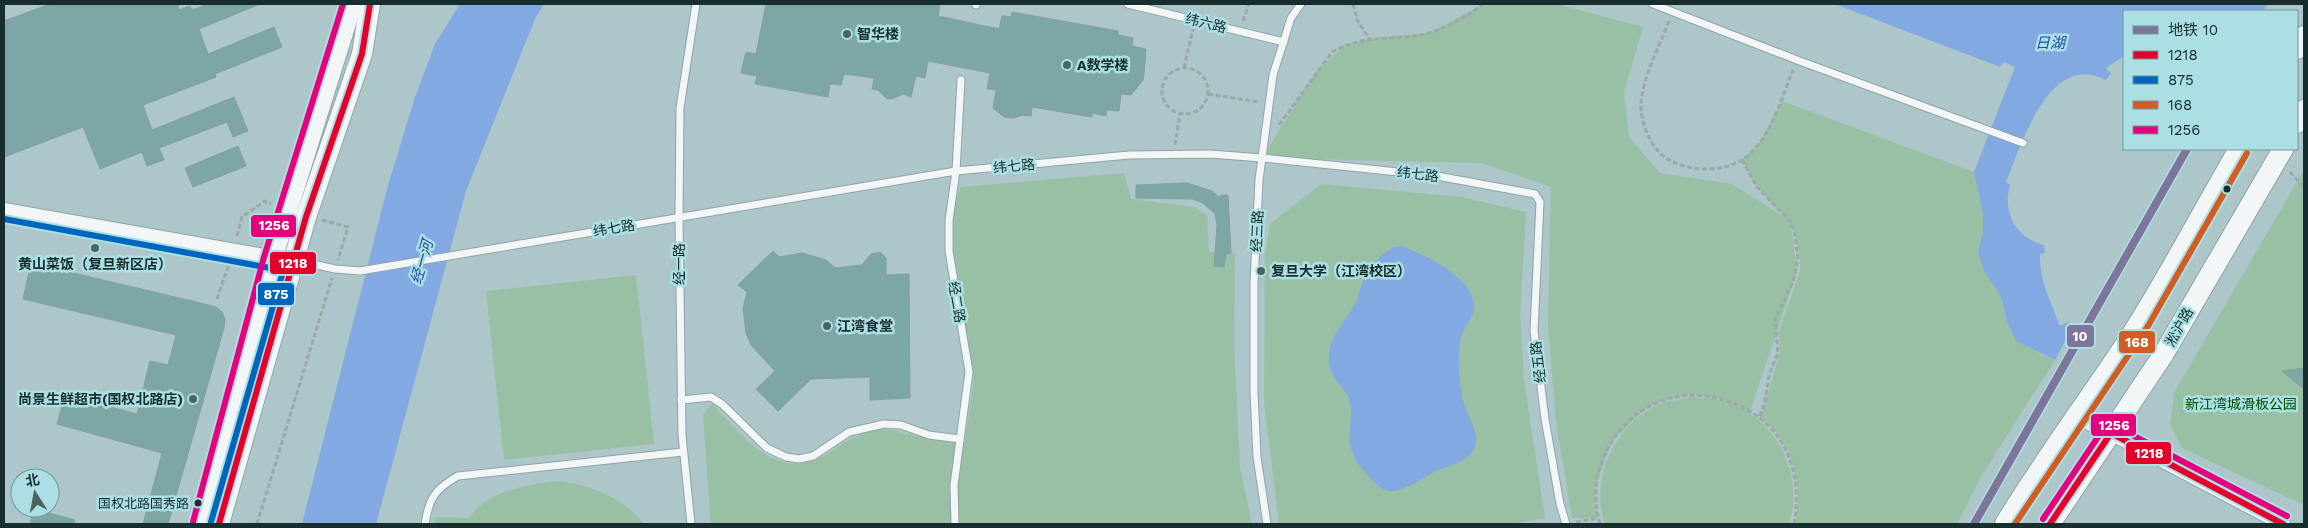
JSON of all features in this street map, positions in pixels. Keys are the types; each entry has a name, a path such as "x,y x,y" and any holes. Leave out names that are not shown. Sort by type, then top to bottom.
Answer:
{"main road":[{"path":"201,524 272,259 352,4"},
{"path":"219,524 306,217 362,54 370,4"},
{"path":"2298,47 2304,36"},
{"path":"2298,121 2304,110"},
{"path":"2005,524 2030,482 2079,413 2139,322 2238,150"},
{"name":"淞沪路","path":"2050,524 2164,355 2282,150"},
{"path":"2079,413 2111,433"}],"street":[{"path":"4,210 272,259 295,260"},
{"path":"2111,433 2283,524"}],"lane":[{"name":"经一路","path":"690,524 683,452 678,217 680,108 696,4"},
{"name":"纬六路","path":"1128,4 1284,42"},
{"name":"经三路","path":"1267,524 1257,456 1254,392 1254,283 1259,180 1273,75 1292,18 1301,4"},
{"path":"1653,4 1797,60 2023,142"},
{"name":"经二路","path":"955,524 954,485 969,372 949,251 949,220 956,171 961,80"},
{"name":"纬七路","path":"295,260 335,269 360,271 492,247 956,171 1129,156 1210,154 1438,176 1524,192 1538,198"},
{"name":"经五路","path":"1538,198 1540,214 1534,331 1545,420 1565,524"},
{"path":"681,400 711,397 722,404 767,448 786,457 799,459 813,456 849,432 884,424 901,425 929,435 960,439"},
{"path":"426,524 428,508 432,497 441,486 458,476 683,452"}],"path":[{"path":"1240,31 1249,4"},
{"path":"1353,4 1358,22 1370,39"},
{"path":"1278,126 1332,52 1345,45 1370,39 1407,37 1430,33 1456,22 1483,4"},
{"path":"1672,11 1644,90 1641,117 1658,150 1666,158 1677,163 1704,169 1718,168 1742,160 1752,152 1769,126 1797,60"},
{"path":"1184,68 1195,20"},
{"path":"1184,68 1197,71 1205,78 1209,88 1208,94 1202,108 1190,114 1180,114 1168,107 1165,102 1163,86 1170,73 1184,68"},
{"path":"1208,94 1269,103"},
{"path":"1174,154 1180,114"},
{"path":"1742,160 1757,187 1790,221 1794,230 1798,259 1793,282 1775,319 1778,354 1770,375 1765,402 1759,418"},
{"path":"1600,524 1595,501 1596,484 1602,460 1612,440 1623,426 1648,406 1663,400 1690,394 1707,394 1725,399 1750,410 1769,426 1780,439 1795,476 1797,503 1794,524"},
{"path":"1565,524 1598,518"}],"green space":[{"path":"1483,4 1557,4 1643,27 1624,92 1629,137 1660,173 1732,184 1787,219 1757,187 1742,160 1760,142 1782,101 1974,172 1983,214 1983,231 1978,252 1984,271 2001,297 2007,322 2040,354 2055,360 1982,475 1957,524 1795,524 1798,494 1794,466 1782,440 1773,428 1761,418 1780,352 1779,331 1800,271 1800,257 1794,230 1791,225 1797,271 1750,411 1725,399 1690,394 1663,400 1648,406 1612,441 1596,484 1595,501 1598,518 1572,518 1556,422 1548,326 1551,187 1482,163 1262,158 1315,73 1345,45 1380,37 1430,33"},
{"name":"新江湾城滑板公园","path":"2304,170 2304,505 2182,448 2170,424 2174,393"},
{"path":"1124,173 1131,199 1194,207 1207,215 1209,252 1235,253 1234,346 1240,468 1252,524 711,524 703,415 712,403 758,449 786,463 802,463 818,459 853,438 875,430 890,430 918,437 965,442 972,395 973,370 954,252 953,228 955,206 961,187"},
{"path":"1321,184 1461,197 1526,212 1520,315 1524,380 1545,518 1511,524 1279,524 1264,403 1265,254 1270,224"},
{"path":"636,275 654,444 504,460 486,291"},
{"path":"1691,397 1718,399 1737,406 1754,416 1769,430 1780,447 1788,465 1793,484 1793,504 1789,524 1605,524 1601,507 1600,489 1603,472 1618,440 1642,414 1657,405"},
{"path":"559,481 584,486 606,494 626,507 644,524 435,524 436,517 469,518 477,508 487,501 509,490"}],"water":[{"name":"经一河","path":"460,4 544,4 535,19 466,191 376,524 302,524 387,189 414,100 435,44"},
{"name":"日湖","path":"1835,4 2268,4 2264,10 2123,10 2123,57 2106,68 2111,73 2106,80 2086,74 2068,78 2053,90 2040,106 2029,126 2006,182 2010,185 2008,205 2014,222 2026,236 2034,242 2044,245 2045,253 2040,254 2040,263 2046,291 2060,326 2068,322 2071,330 2055,360 2016,341 2007,322 2001,297 1984,271 1978,252 1983,231 1983,214 1974,172 2015,67 2004,62 2000,67"},
{"path":"1400,246 1421,254 1445,268 1465,285 1471,295 1474,309 1461,337 1459,363 1462,397 1475,431 1476,441 1472,452 1463,460 1432,473 1408,487 1389,491 1381,488 1374,482 1360,467 1354,456 1350,439 1350,402 1346,392 1332,374 1329,354 1334,338 1356,302 1368,272 1382,255"}],"building":[{"path":"50,4 178,4 179,10 190,6 192,10 208,4 260,4 199,29 208,54 274,27 282,47 215,74 216,77 143,105 152,130 234,97 248,131 233,137 227,122 159,148 164,160 147,166 142,152 100,169 83,127 4,157 4,21"},
{"path":"766,4 940,4 938,16 999,29 1002,16 1011,17 1012,12 1118,31 1118,35 1133,38 1132,46 1146,49 1144,75 1143,80 1131,95 1121,94 1119,111 1107,110 1106,116 1092,113 1092,117 1032,107 1031,116 1004,117 993,108 996,90 987,89 990,73 928,61 925,78 916,76 911,97 903,94 887,99 878,90 872,89 874,78 844,74 841,85 830,84 828,97 755,84 757,76 741,73 746,52 756,54"},
{"path":"238,146 246,166 193,187 185,168"},
{"path":"1187,183 1212,191 1220,198 1220,195 1228,195 1231,253 1226,254 1224,267 1214,266 1217,225 1215,214 1203,203 1193,199 1136,198 1136,185"},
{"name":"江湾食堂","path":"773,251 779,257 802,253 826,260 835,268 862,265 871,254 880,252 886,258 886,275 909,274 910,398 870,400 870,377 811,379 778,411 756,389 775,371 751,345 746,333 743,308 747,292 738,285"},
{"path":"31,263 216,307 222,312 225,319 224,328 168,524 143,524 162,453 57,424 65,395 137,414 150,361 168,365 176,335 23,299"},
{"path":"2304,368 2304,389 2282,371"},
{"path":"60,516 75,520 74,524 30,524 32,518 60,518"}],"metro line":[{"name":"10","path":"1974,524 2186,150"}],"transit line":[{"name":"1256","path":"193,522 264,257 343,4"},
{"name":"1218","path":"219,524 306,217 362,54 370,4"},
{"name":"168","path":"2015,524 2148,326 2247,153"},
{"name":"875","path":"4,219 270,268 284,268 211,522"},
{"name":"1256","path":"2043,519 2104,428 2111,424 2287,516"},
{"name":"1218","path":"2050,524 2111,433 2283,524"}],"place":[{"name":"智华楼","path":"847,34"},
{"name":"A数学楼","path":"1067,65"},
{"name":"黄山菜饭（复旦新区店）","path":"95,248"},
{"name":"复旦大学（江湾校区）","path":"1261,271"},
{"name":"江湾食堂","path":"827,326"},
{"name":"尚景生鲜超市(国权北路店)","path":"193,399"},
{"name":"国权北路国秀路","path":"198,503"}]}
